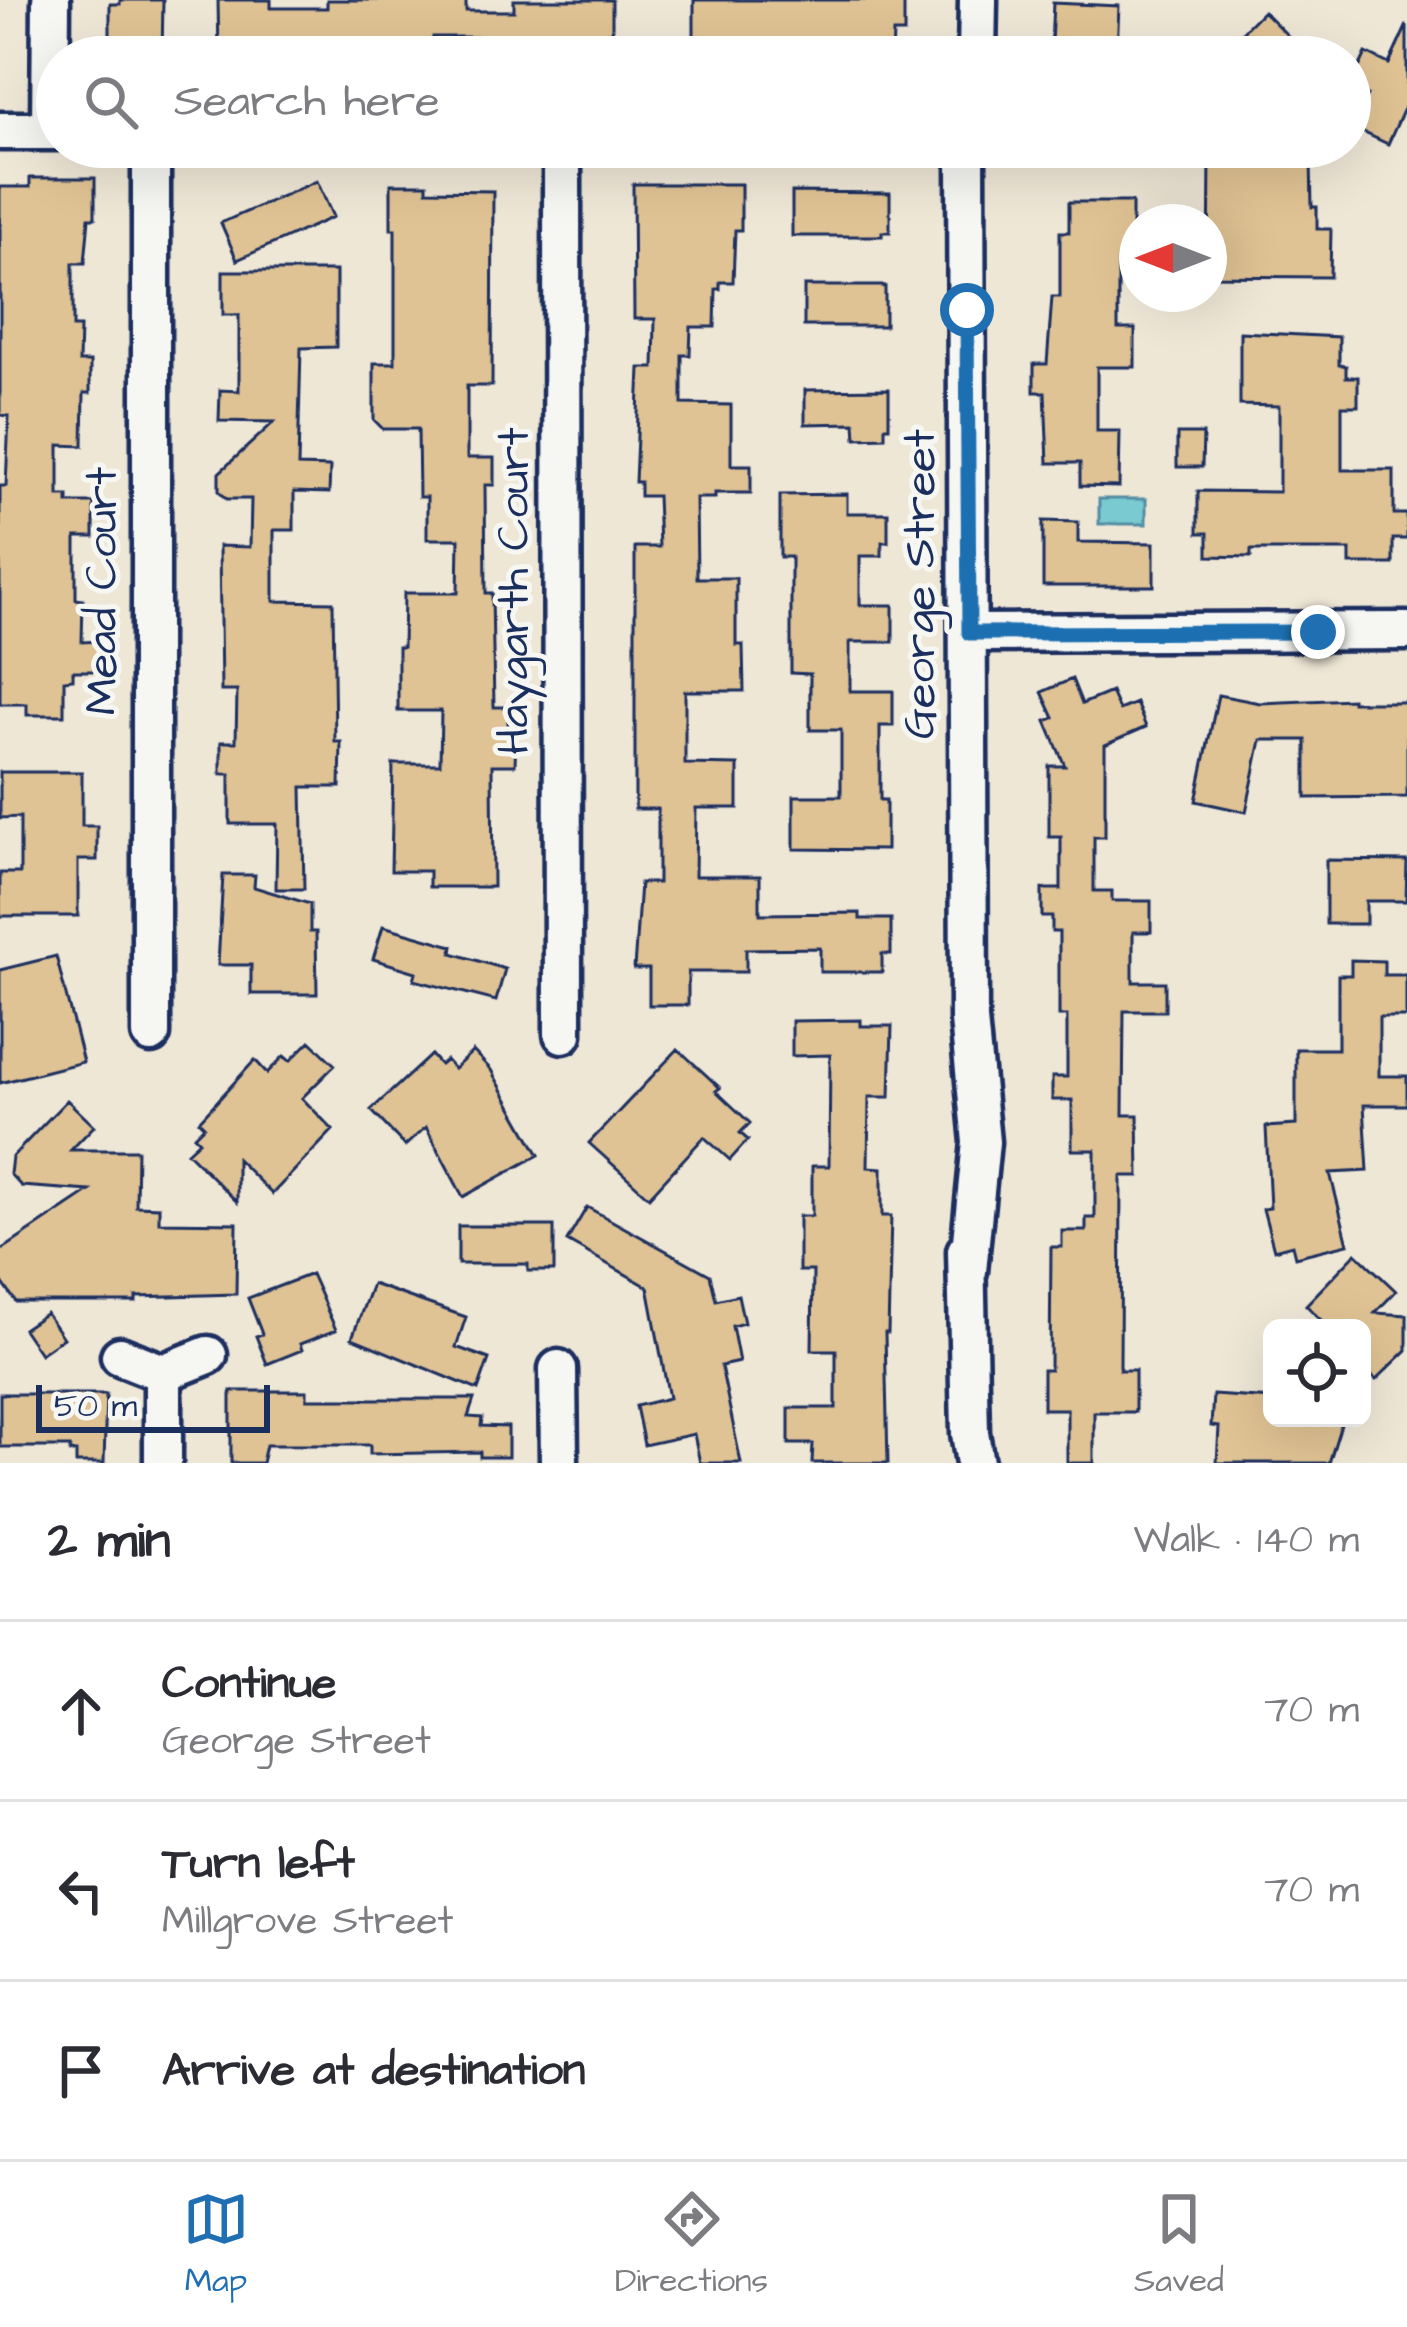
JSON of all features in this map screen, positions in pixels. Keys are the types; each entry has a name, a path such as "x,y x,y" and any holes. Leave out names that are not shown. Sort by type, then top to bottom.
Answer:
{"street":[{"path":"51,0 52,36"},
{"path":"956,0 957,36"},
{"path":"977,36 978,0"},
{"path":"0,131 36,131"},
{"name":"Mead Court","path":"151,168 151,1034"},
{"name":"Haygarth Court","path":"562,168 563,1034"},
{"name":"George Street","path":"966,168 970,1020 956,1142 968,1271 970,1453"},
{"path":"969,633 1407,631"},
{"path":"120,1357 163,1373 208,1355"},
{"path":"558,1369 559,1463"},
{"path":"163,1373 163,1463"}],"water":[{"path":"1099,499 1146,499 1146,524 1099,524"}],"building":[{"path":"120,0 163,0 162,36 110,36 110,4 120,4"},
{"path":"218,0 271,0 271,8 327,8 327,0 466,0 466,11 514,11 514,0 612,0 612,36 219,36"},
{"path":"694,0 904,3 904,33 893,36 694,36"},
{"path":"1053,3 1119,6 1118,36 1051,36"},
{"path":"1263,11 1288,36 1238,36"},
{"path":"1407,25 1407,102 1388,144 1371,136 1371,55 1389,64"},
{"path":"1210,168 1311,168 1317,229 1331,229 1330,277 1227,276 1227,204 1210,204"},
{"path":"30,178 95,178 95,218 89,218 85,263 73,263 73,327 80,327 79,362 90,362 90,393 84,393 83,446 59,445 59,496 68,496 68,503 94,503 94,537 76,537 76,599 83,600 82,642 100,641 100,671 73,671 73,679 64,680 64,715 27,715 27,704 0,704 0,486 6,486 9,416 0,415 0,187 30,187"},
{"path":"317,181 333,217 237,260 221,223"},
{"path":"391,184 493,191 492,386 467,386 467,458 494,458 494,485 485,485 494,707 508,707 508,736 516,736 515,765 492,765 493,887 429,887 429,871 391,871 393,764 440,764 441,711 398,711 404,593 458,593 459,539 427,539 427,497 419,497 418,429 383,429 374,420 374,363 395,363"},
{"path":"633,184 741,184 741,230 735,230 733,282 720,282 716,289 715,327 691,327 690,355 682,355 682,404 731,405 731,465 751,465 751,493 696,498 697,578 736,578 736,645 743,645 744,691 685,691 685,764 738,765 738,808 696,808 695,876 760,876 760,914 860,913 860,919 891,919 891,954 882,954 882,972 820,972 820,948 746,949 746,972 688,972 688,1005 649,1005 649,969 634,969 640,883 658,883 658,809 635,809 635,547 659,547 657,496 640,496 640,482 635,482 640,368 654,368 655,319 634,319"},
{"path":"792,192 890,193 890,232 882,236 792,236"},
{"path":"1069,202 1132,202 1119,204 1118,329 1135,329 1135,367 1097,367 1097,431 1120,431 1119,487 1080,486 1080,463 1048,463 1045,392 1034,392 1034,364 1047,364 1052,297 1060,297 1060,232 1069,232"},
{"path":"223,271 336,271 336,347 301,348 298,466 330,467 329,493 294,492 294,530 274,530 274,601 333,602 340,787 302,787 304,889 276,889 277,824 230,824 230,774 221,774 221,742 236,742 237,691 221,691 219,546 250,547 251,499 227,499 219,491 219,473 274,422 219,421 220,390 239,391 239,315 223,315"},
{"path":"804,286 885,286 885,326 804,326"},
{"path":"1240,332 1339,337 1339,365 1346,366 1346,377 1358,377 1358,406 1342,406 1342,470 1394,470 1394,514 1407,514 1407,539 1393,539 1393,564 1350,564 1350,550 1251,550 1251,557 1208,556 1208,533 1198,533 1198,491 1279,492 1279,406 1240,405"},
{"path":"889,389 885,437 856,438 855,423 805,424 805,390"},
{"path":"1177,434 1203,434 1202,467 1177,467"},
{"path":"847,494 847,513 888,513 888,542 882,542 882,556 860,556 860,605 893,605 893,642 850,642 850,691 893,691 893,726 880,726 886,850 794,849 794,796 841,796 841,730 810,730 810,674 791,673 791,557 780,557 780,495"},
{"path":"1043,521 1078,522 1078,542 1154,543 1154,586 1043,586"},
{"path":"1072,679 1082,704 1111,692 1119,710 1136,703 1146,727 1105,745 1105,837 1094,837 1094,891 1112,891 1112,901 1151,901 1151,932 1133,932 1133,982 1165,982 1165,1011 1124,1011 1123,1115 1138,1115 1139,1176 1121,1176 1120,1370 1135,1370 1135,1412 1094,1412 1094,1463 1067,1463 1067,1409 1043,1409 1043,1370 1050,1370 1051,1247 1062,1247 1062,1231 1086,1231 1086,1218 1095,1218 1095,1150 1072,1150 1072,1100 1052,1100 1052,1077 1067,1077 1067,1016 1059,1016 1059,932 1052,932 1052,917 1042,917 1042,889 1061,889 1061,837 1049,837 1049,766 1065,766 1046,721 1054,718 1042,692"},
{"path":"1218,695 1260,703 1407,702 1407,797 1306,798 1306,740 1261,740 1246,812 1196,801"},
{"path":"0,772 82,772 82,826 97,826 97,860 78,860 78,916 0,916 0,873 20,873 20,817 0,818"},
{"path":"1326,860 1407,861 1406,901 1366,901 1366,924 1326,924"},
{"path":"223,875 255,875 254,887 310,904 310,932 316,932 317,994 251,994 251,965 218,965"},
{"path":"383,926 453,946 452,953 505,969 496,1001 414,980 416,972 373,959"},
{"path":"56,956 83,1062 0,1083 0,970"},
{"path":"1351,960 1384,961 1384,975 1406,975 1406,1017 1379,1017 1379,1076 1407,1076 1407,1105 1364,1105 1368,1171 1330,1173 1348,1244 1295,1257 1292,1245 1274,1250 1263,1209 1270,1208 1266,1127 1296,1125 1296,1049 1338,1049 1338,975 1351,975"},
{"path":"861,1020 861,1026 892,1026 890,1097 869,1097 868,1167 882,1168 882,1216 891,1216 885,1333 888,1463 812,1463 813,1444 789,1444 789,1408 836,1408 836,1350 812,1350 813,1271 799,1271 799,1216 812,1216 812,1166 829,1166 830,1055 792,1056 792,1021"},
{"path":"310,1041 335,1065 302,1098 333,1130 272,1194 237,1159 237,1202 187,1152 199,1141 194,1136 204,1126 199,1121 255,1060 267,1073 284,1056 290,1061"},
{"path":"678,1049 750,1123 740,1133 748,1140 730,1160 704,1137 649,1197 589,1143"},
{"path":"473,1051 491,1070 539,1155 463,1197 426,1127 405,1146 371,1110 431,1055 440,1065 446,1060 454,1069"},
{"path":"67,1100 94,1126 71,1150 137,1150 136,1206 159,1207 159,1222 237,1223 236,1294 136,1297 136,1302 16,1302 0,1279 0,1251 90,1191 21,1186 10,1174 12,1157"},
{"path":"587,1207 710,1275 716,1300 738,1295 744,1323 732,1326 739,1362 721,1366 741,1463 700,1463 694,1434 644,1445 636,1406 669,1398 648,1287 567,1241"},
{"path":"458,1226 554,1226 554,1271 528,1271 528,1264 458,1264"},
{"path":"1356,1253 1396,1291 1375,1313 1407,1315 1407,1350 1376,1380 1371,1375 1371,1319 1320,1319 1306,1305"},
{"path":"311,1274 336,1330 267,1364 248,1298"},
{"path":"372,1284 466,1317 456,1347 489,1359 478,1390 352,1338"},
{"path":"46,1313 63,1338 40,1354 23,1329"},
{"path":"231,1391 307,1391 307,1399 474,1399 468,1417 482,1418 481,1426 508,1427 508,1457 480,1457 480,1452 370,1454 370,1445 266,1445 262,1463 231,1463"},
{"path":"0,1394 106,1394 104,1463 76,1463 76,1452 70,1452 70,1447 0,1447"},
{"path":"1213,1395 1263,1398 1263,1427 1340,1427 1329,1463 1217,1463 1219,1427 1211,1426"}],"route":[{"path":"967,310 969,633 1318,632"}]}
